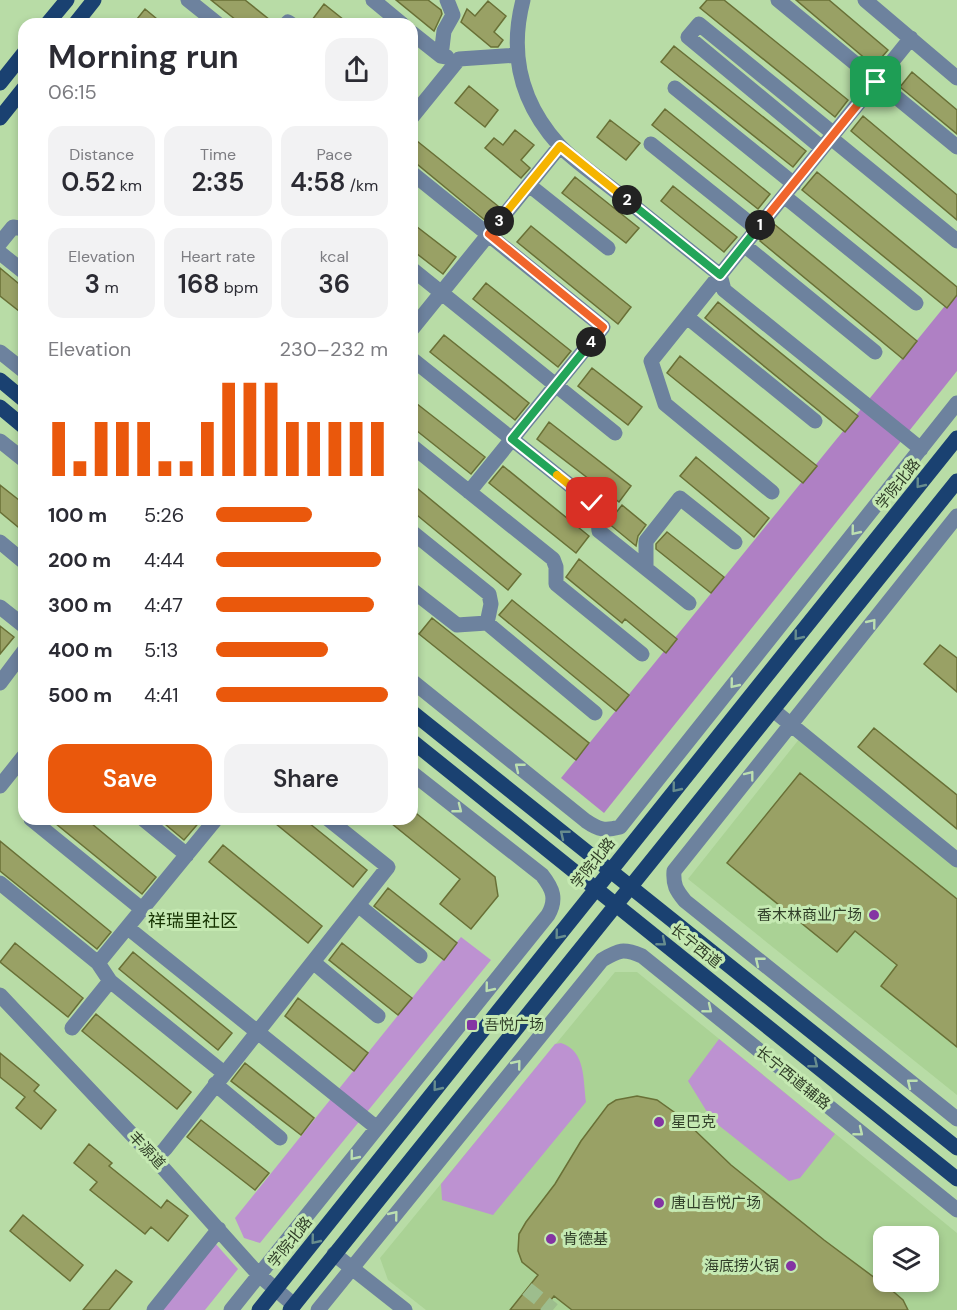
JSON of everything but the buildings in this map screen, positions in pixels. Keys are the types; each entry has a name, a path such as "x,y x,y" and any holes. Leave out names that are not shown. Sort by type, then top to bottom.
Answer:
{"main road":[{"path":"53,18 67,0"},
{"path":"80,18 94,0"},
{"path":"0,83 18,60"},
{"path":"0,118 18,96"},
{"path":"0,380 18,395"},
{"path":"0,407 18,422"},
{"name":"学院北路","path":"259,1310 957,438"},
{"path":"292,1307 957,481"},
{"name":"长宁西道","path":"418,717 957,1148"},
{"name":"长宁西道","path":"418,746 957,1179"}],"street":[{"path":"188,0 210,18"},
{"path":"373,0 395,18"},
{"path":"441,56 444,31 453,15 447,0"},
{"path":"523,0 517,21 517,55 524,87 538,119 560,146 720,275 724,291 921,449"},
{"path":"778,0 957,147"},
{"path":"865,0 911,38 954,69"},
{"path":"829,140 699,24 688,37 829,140 957,242"},
{"path":"418,38 441,56 459,59 517,55"},
{"path":"772,492 665,404 651,361 911,38"},
{"path":"418,110 459,59"},
{"path":"675,88 916,303"},
{"path":"651,144 757,229"},
{"path":"418,322 560,146"},
{"path":"418,178 603,327 469,492"},
{"path":"529,185 608,248"},
{"path":"0,243 14,227 18,228"},
{"path":"744,245 875,352"},
{"path":"0,253 18,268"},
{"path":"418,274 615,433"},
{"path":"687,317 815,421"},
{"path":"0,352 18,366"},
{"path":"418,364 592,503 597,511 599,531 689,603"},
{"path":"418,686 598,829 607,830 620,827 957,403"},
{"path":"0,441 18,455"},
{"path":"418,451 553,559 556,567 556,584 642,654"},
{"path":"646,568 646,541 680,498 735,542"},
{"path":"957,516 674,871 673,882 685,901 957,1119"},
{"path":"418,537 489,594 491,604 487,623"},
{"path":"0,542 18,557"},
{"path":"418,595 457,625 487,623 595,713"},
{"path":"0,607 18,621"},
{"path":"0,682 18,659"},
{"path":"773,710 957,860"},
{"path":"0,786 18,764"},
{"path":"231,1310 548,915 554,904 552,889 542,875 418,777"},
{"path":"38,825 143,910"},
{"path":"150,825 187,855"},
{"path":"98,963 211,825"},
{"path":"155,1159 388,867 336,825"},
{"path":"0,883 98,963 110,981 219,1078 280,1138"},
{"path":"358,905 420,956"},
{"path":"128,928 377,1128"},
{"name":"长宁西道辅路","path":"352,1268 602,960 616,952 627,950 642,956 957,1210"},
{"path":"313,962 378,1016"},
{"path":"72,1029 110,981"},
{"name":"丰源道","path":"0,995 155,1159 259,1275 292,1307"},
{"path":"154,1310 219,1229"},
{"path":"334,1254 405,1310"},
{"path":"318,1310 352,1268"}],"shaded area":[{"path":"957,291 957,371 604,813 561,778"},
{"path":"800,738 957,864 957,1095 688,879"},
{"path":"461,937 491,960 260,1243 244,1238 235,1218"},
{"name":"吾悦广场","path":"615,972 637,972 957,1233 957,1310 426,1310 388,1280 380,1258"},
{"path":"719,1039 835,1134 800,1178 789,1181 712,1120 688,1081"},
{"path":"561,1043 575,1052 579,1059 586,1102 493,1215 442,1200 441,1184 555,1044"},
{"path":"214,1242 238,1269 205,1310 159,1310"}],"tunnel":[{"path":"527,1289 553,1310"}],"place":[{"name":"香木林商业广场","path":"874,915"},
{"name":"吾悦广场","path":"472,1025"},
{"name":"星巴克","path":"659,1122"},
{"name":"唐山吾悦广场","path":"659,1203"},
{"name":"肯德基","path":"551,1239"},
{"name":"海底捞火锅","path":"791,1266"}],"district":[{"name":"祥瑞里社区","path":"193,921"}],"route":[{"path":"592,503 512,439 603,327 489,234 560,146 720,275 876,82"}]}
